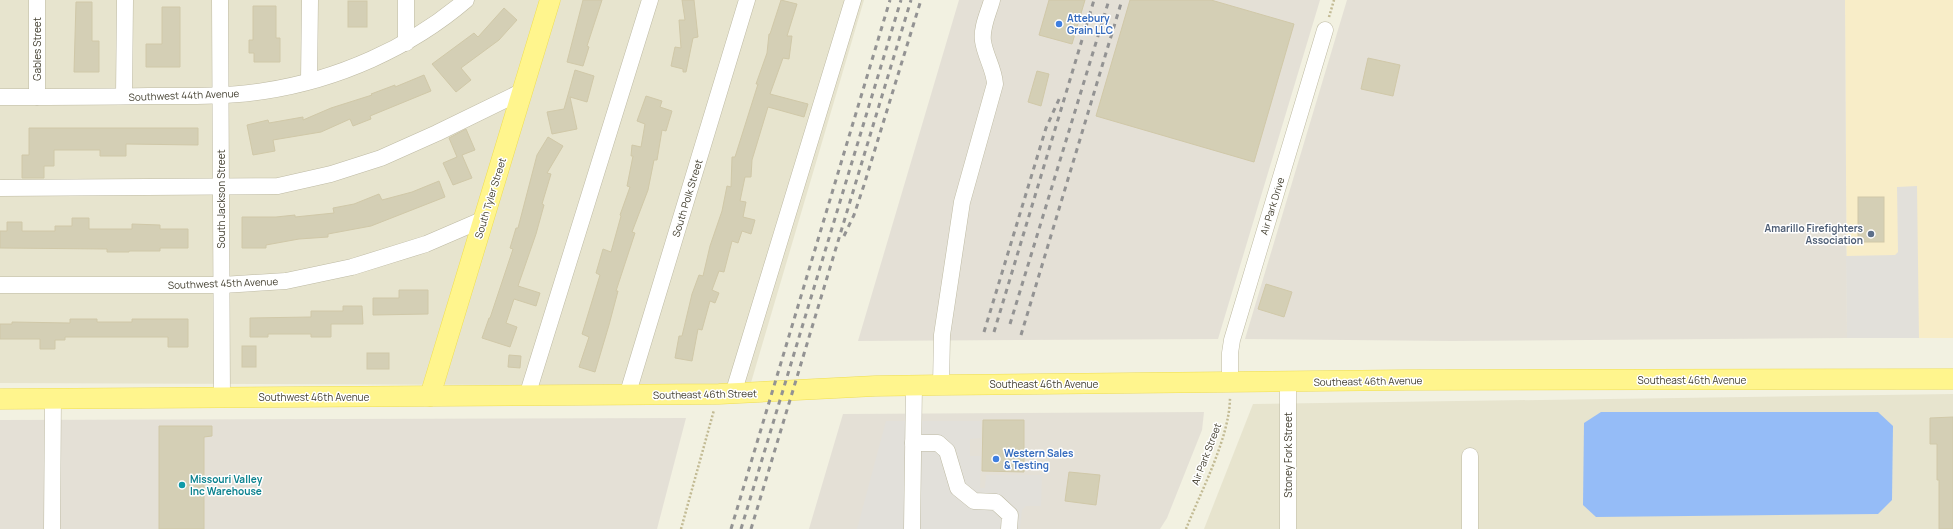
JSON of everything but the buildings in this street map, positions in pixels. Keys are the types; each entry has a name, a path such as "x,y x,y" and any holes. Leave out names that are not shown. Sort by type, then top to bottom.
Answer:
{"main road":[{"name":"South Tyler Street","path":"430,396 550,0"},
{"name":"Southeast 46th Avenue","path":"783,391 941,384 1953,379"},
{"name":"Southeast 46th Street","path":"627,396 783,391"},
{"name":"Southwest 46th Avenue","path":"0,399 627,396"}],"street":[{"name":"Gables Street","path":"37,0 37,97"},
{"path":"124,0 124,96"},
{"name":"South Jackson Street","path":"220,0 222,398"},
{"path":"309,81 310,0"},
{"path":"406,0 406,43"},
{"name":"Southwest 44th Avenue","path":"0,97 221,96 265,91 309,81 356,66 406,43 453,11 466,0"},
{"path":"527,396 650,0"},
{"name":"South Polk Street","path":"627,396 747,0"},
{"path":"726,394 853,0"},
{"path":"941,384 942,336 962,202 995,84 994,73 983,41 984,30 992,0"},
{"name":"Air Park Drive","path":"1230,382 1230,353 1232,340 1324,30"},
{"path":"0,188 221,188 278,186 331,174 381,158 437,134 523,91"},
{"name":"Southwest 45th Avenue","path":"0,285 222,285 286,280 352,268 426,244 484,219"},
{"name":"Stoney Fork Street","path":"1288,382 1288,529"},
{"path":"912,529 914,385"},
{"path":"52,529 53,398"},
{"path":"913,443 938,443 947,451 958,488 974,501 996,502 1010,515 1009,529"},
{"path":"1470,456 1470,529"}],"path":[{"name":"Air Park Street","path":"1186,529 1226,430 1230,410 1230,382"},
{"path":"681,529 726,394"}],"shaded area":[{"path":"0,0 864,0 750,386 0,383"},
{"path":"959,0 1320,0 1218,339 858,341"},
{"path":"1347,0 1845,0 1847,338 1452,341 1245,339"},
{"path":"1845,0 1953,0 1953,338 1847,338"},
{"path":"1917,186 1919,338 1847,338 1846,256 1895,255 1898,252 1897,187"},
{"path":"1953,394 1953,529 1204,529 1253,404"},
{"path":"1204,412 1202,430 1167,518 1160,529 809,529 843,414"},
{"path":"686,418 657,529 0,529 0,420"},
{"path":"886,421 981,421 981,438 970,439 970,456 981,456 980,488 985,488 986,475 1042,475 1041,506 1026,506 1022,510 1020,529 857,529"}],"water":[{"path":"1601,412 1878,412 1893,426 1892,500 1878,514 1596,517 1583,505 1584,423"}],"railway":[{"path":"731,529 890,0"},
{"path":"741,529 901,0"},
{"path":"751,529 911,0"},
{"path":"844,236 854,215 864,185 921,0"},
{"path":"994,332 1094,0"},
{"path":"1010,324 1109,0"},
{"path":"1021,335 1122,0"},
{"path":"984,332 1046,128 1060,97"}],"place":[{"name":"Attebury Grain LLC","path":"1059,24"},
{"name":"Amarillo Firefighters Association","path":"1871,234"},
{"name":"Western Sales & Testing","path":"996,459"},
{"name":"Missouri Valley Inc Warehouse","path":"182,485"}]}
